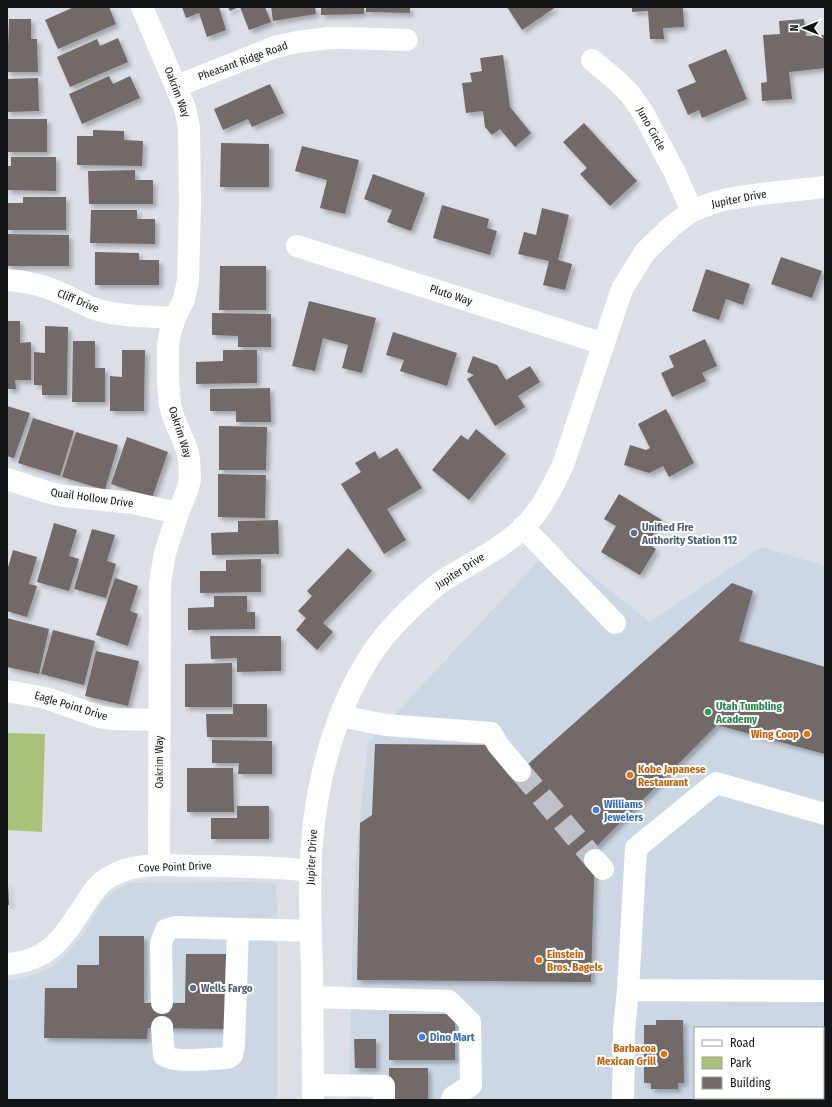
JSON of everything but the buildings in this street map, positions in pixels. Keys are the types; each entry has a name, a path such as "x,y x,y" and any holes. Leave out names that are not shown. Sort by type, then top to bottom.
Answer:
{"street":[{"name":"Oakrim Way","path":"142,7 177,86 189,121 190,205 188,281 184,299 170,333 168,346 169,394 173,416 186,447 190,478 188,488 178,513 165,554 160,582 159,865"},
{"name":"Pheasant Ridge Road","path":"177,86 275,47 297,42 314,39 346,38 407,40"},
{"name":"Juno Circle","path":"592,60 630,94 642,111 674,171 692,211"},
{"name":"Jupiter Drive","path":"313,1093 311,931 312,843 318,796 331,743 353,685 374,650 399,620 422,597 442,581 503,543 523,527 543,505 563,466 622,289 632,270 645,252 672,226 692,211 727,199 825,187"},
{"name":"Pluto Way","path":"297,246 604,344"},
{"name":"Cliff Drive","path":"7,280 44,287 92,308 103,311 175,318"},
{"name":"Quail Hollow Drive","path":"7,479 64,496 133,503 178,513"},
{"path":"523,527 615,623"},
{"name":"Eagle Point Drive","path":"7,691 46,698 100,717 114,719 159,720"},
{"path":"340,716 386,724 492,732 498,745 520,771"},
{"path":"623,1100 624,1030 628,990 636,848 716,783 825,814"},
{"name":"Cove Point Drive","path":"7,964 33,959 56,945 93,891 110,876 118,872 132,868 159,865 252,866 311,871"},
{"path":"162,1003 161,943 166,930 175,927 311,931"},
{"path":"162,1027 164,1055 167,1058 227,1058 232,1055 234,1044 238,929"},
{"path":"628,990 825,992"},
{"path":"312,997 449,1001 470,1022 471,1085 453,1097 452,1100"},
{"path":"313,1093 384,1086 384,1100"}],"shaded area":[{"path":"553,545 650,622 762,547 825,566 825,1100 348,1100 355,866 368,743"},
{"path":"128,883 276,883 277,1100 7,1100 7,979 15,980 36,974 54,966 84,933 101,903 115,890"}],"green space":[{"path":"7,733 45,734 42,832 7,830"}],"tunnel":[{"path":"520,771 595,860"}],"place":[{"name":"Unified Fire Authority Station 112","path":"634,533"},
{"name":"Utah Tumbling Academy","path":"708,712"},
{"name":"Wing Coop","path":"807,734"},
{"name":"Kobe Japanese Restaurant","path":"630,775"},
{"name":"Williams Jewelers","path":"596,810"},
{"name":"Einstein Bros. Bagels","path":"539,960"},
{"name":"Wells Fargo","path":"193,988"},
{"name":"Dino Mart","path":"422,1037"},
{"name":"Barbacoa Mexican Grill","path":"664,1054"}]}
